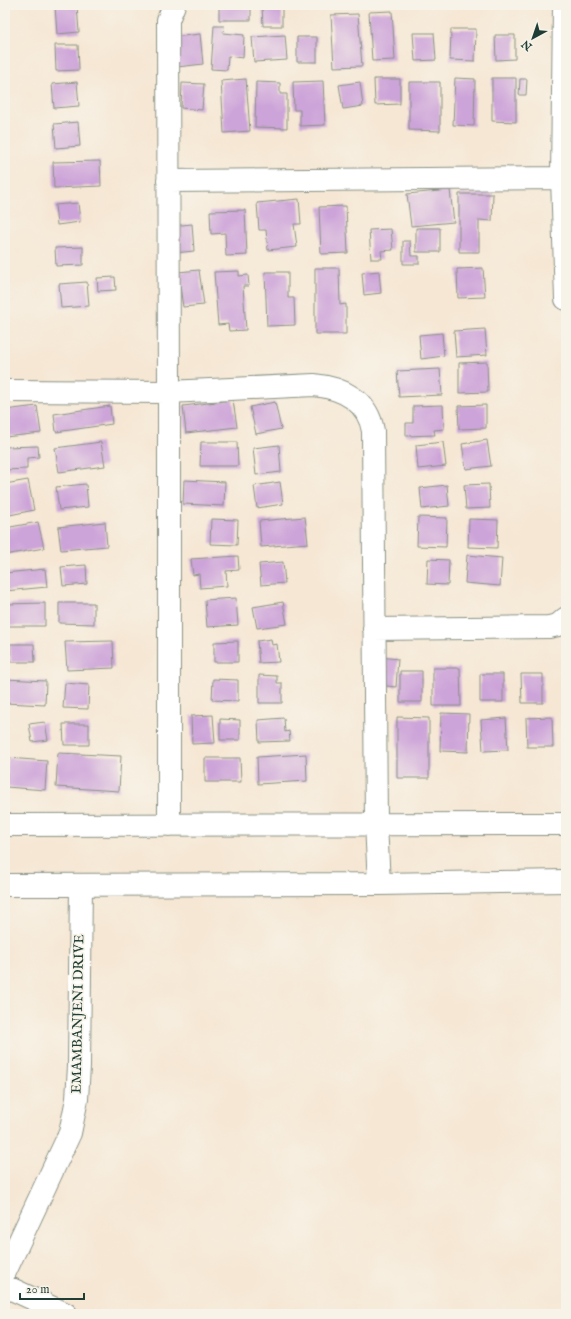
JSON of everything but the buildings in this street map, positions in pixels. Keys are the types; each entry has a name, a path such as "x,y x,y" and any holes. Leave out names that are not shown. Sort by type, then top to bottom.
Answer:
{"street":[{"path":"168,825 168,20 174,5"},
{"path":"564,5 562,178 566,300"},
{"path":"168,181 562,178"},
{"path":"5,391 169,392 314,385 329,386 340,390 351,395 361,405 372,424 373,431 376,824 379,884"},
{"path":"374,629 549,627 558,625 566,618"},
{"path":"5,826 566,824"},
{"path":"5,885 379,884 566,881"},
{"name":"EMAMBANJENI DRIVE","path":"5,1272 70,1133 77,1099 79,1066 81,885"},
{"path":"5,1286 66,1314"}]}
